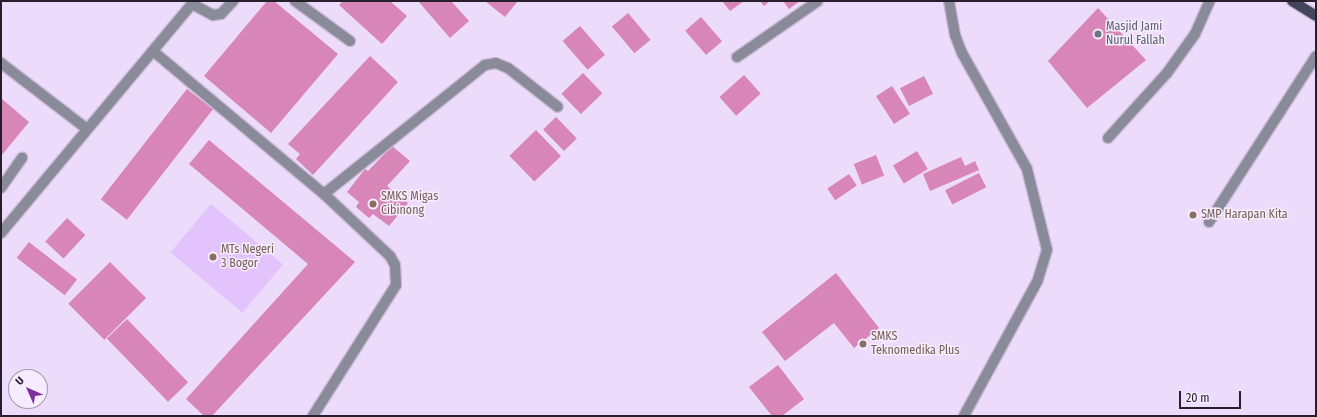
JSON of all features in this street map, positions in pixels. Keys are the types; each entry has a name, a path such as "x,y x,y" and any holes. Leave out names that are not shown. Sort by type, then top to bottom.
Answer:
{"main road":[{"path":"1292,1 1316,16"}],"street":[{"path":"1,233 193,2 213,15 221,14 233,1"},
{"path":"295,1 350,41"},
{"path":"737,57 818,1"},
{"path":"949,1 955,35 962,53 1027,169 1047,250 1038,280 964,416"},
{"path":"1108,138 1167,73 1195,34 1210,1"},
{"path":"153,51 324,194 390,256 397,274 396,285 313,416"},
{"path":"1210,222 1316,56"},
{"path":"1,63 87,130"},
{"path":"324,194 485,65 496,63 508,68 558,107"},
{"path":"1,188 22,158"}],"shaded area":[{"path":"211,204 283,264 243,313 171,252"}],"building":[{"path":"267,1 274,1 338,54 271,133 204,76"},
{"path":"343,1 390,1 407,16 382,44 339,5"},
{"path":"418,1 451,1 469,21 450,38"},
{"path":"485,1 518,1 505,17"},
{"path":"722,1 744,1 730,11"},
{"path":"760,1 770,1 764,6"},
{"path":"783,1 800,1 789,9"},
{"name":"Masjid Jami Nurul Fallah","path":"1098,8 1146,60 1087,108 1048,61"},
{"path":"628,13 650,40 634,53 612,26"},
{"path":"701,17 722,41 706,55 685,31"},
{"path":"580,26 605,55 588,70 563,41"},
{"path":"370,56 398,82 313,175 296,159 300,154 288,144"},
{"path":"583,73 602,93 581,114 561,94"},
{"path":"744,75 761,94 736,116 719,97"},
{"path":"924,76 933,94 909,106 900,88"},
{"path":"892,86 910,114 894,124 876,96"},
{"path":"187,89 213,109 127,220 101,199"},
{"path":"2,99 29,122 1,156 1,100"},
{"path":"556,117 577,139 564,151 543,130"},
{"path":"536,130 561,156 534,182 509,156"},
{"path":"209,140 355,262 212,416 204,416 186,399 308,264 189,164"},
{"path":"392,146 410,161 387,186 408,203 389,226 373,214 369,218 356,207 359,202 347,192 365,169 368,171"},
{"path":"917,151 928,169 904,183 893,165"},
{"path":"876,155 884,175 862,184 854,164"},
{"path":"961,157 965,166 975,161 979,170 930,191 923,174"},
{"path":"979,173 986,187 952,205 945,190"},
{"path":"849,174 857,186 835,200 827,189"},
{"path":"67,218 85,235 63,258 45,241"},
{"path":"29,242 77,280 65,295 17,258"},
{"path":"110,262 146,298 104,340 68,304"},
{"path":"836,273 879,328 854,348 834,323 785,361 762,332"},
{"path":"127,319 188,382 168,402 107,338"},
{"path":"778,365 804,399 782,416 772,416 749,387"}],"place":[{"name":"Masjid Jami Nurul Fallah","path":"1098,34"},
{"name":"SMKS Migas Cibinong","path":"373,204"},
{"name":"SMP Harapan Kita","path":"1193,215"},
{"name":"MTs Negeri 3 Bogor","path":"213,257"},
{"name":"SMKS Teknomedika Plus","path":"863,344"}]}
